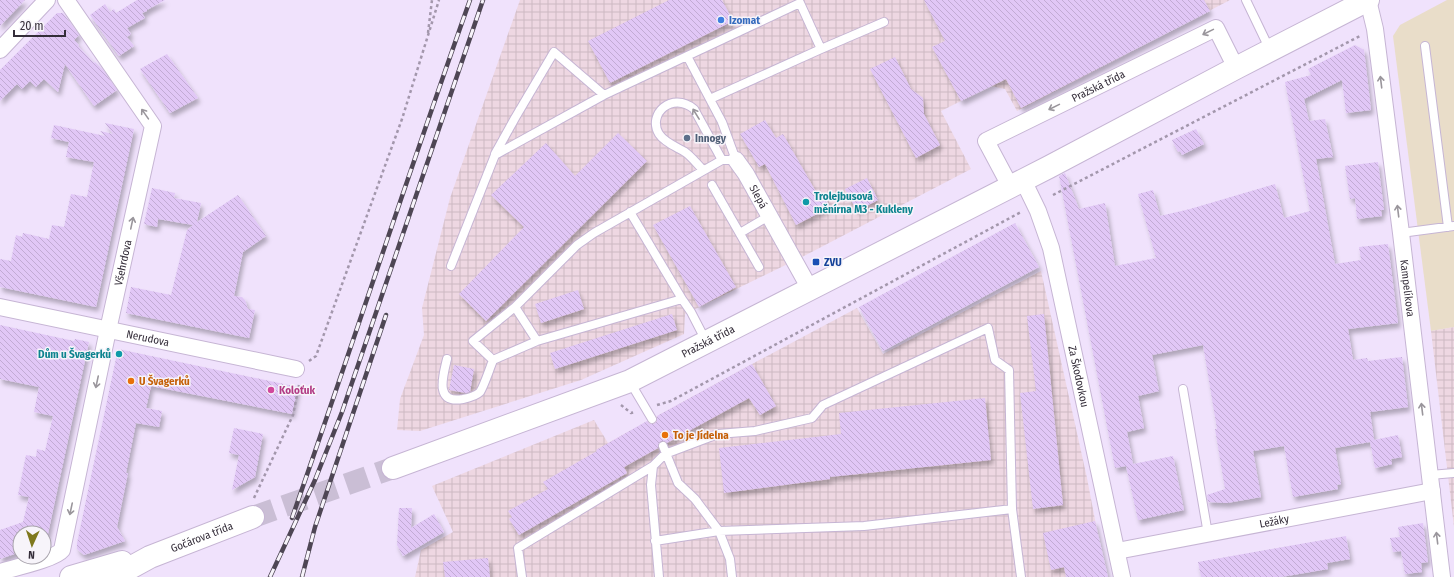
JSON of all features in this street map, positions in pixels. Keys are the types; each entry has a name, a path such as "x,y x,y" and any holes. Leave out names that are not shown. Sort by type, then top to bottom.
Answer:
{"street":[{"path":"0,50 47,0"},
{"name":"Všehrdova","path":"0,572 48,557 62,550 153,126 66,0"},
{"name":"Pražská třída","path":"392,468 630,381 1017,183 1368,0"},
{"name":"Kampelíkova","path":"1368,0 1374,29 1401,233 1442,577"},
{"name":"Pražská třída","path":"1017,183 986,140 1216,28 1236,68"},
{"name":"Slepá","path":"729,160 746,174 810,289"},
{"name":"Za Škodovkou","path":"1017,183 1038,211 1051,248 1122,577"},
{"name":"Nerudova","path":"0,307 296,369"},
{"name":"Ležáky","path":"1116,551 1432,492"},
{"name":"Gočárova třída","path":"71,577 109,564 150,556 253,517"},
{"name":"Gočárova třída","path":"107,577 130,568 150,556"}],"lane":[{"path":"1246,0 1270,50"},
{"path":"495,155 604,95 800,3 821,49"},
{"path":"710,99 884,22"},
{"path":"1401,233 1451,226 1425,46"},
{"path":"451,266 495,155 554,52 604,95"},
{"path":"687,56 722,122 729,160"},
{"path":"703,170 686,153 663,139 659,134 656,124 657,118 663,107 670,103 682,102 688,104 694,109 729,160"},
{"path":"493,360 473,341 516,307 577,245 594,233 703,170 729,160"},
{"path":"712,184 759,267"},
{"path":"630,212 707,342"},
{"path":"740,233 769,216"},
{"path":"447,359 441,382 444,392 447,396 455,400 471,398 480,392 493,360 537,341 682,299"},
{"path":"516,307 537,341"},
{"path":"522,577 518,548 653,466 665,454 718,434 755,431 812,418 823,405 988,328 995,360 1009,370 1012,509 1021,577"},
{"path":"630,381 652,419"},
{"path":"1183,389 1208,534"},
{"path":"662,446 678,483 695,499 719,531 730,559 732,577"},
{"path":"653,466 651,485 659,577"},
{"path":"1430,475 1454,473"},
{"path":"655,541 719,531 864,526 1012,509"}],"path":[{"path":"426,42 432,0"},
{"path":"316,356 402,119 439,0"},
{"path":"1053,195 1374,29"},
{"path":"258,491 293,415 299,386 296,369"}],"shaded area":[{"path":"520,0 1230,0 1017,111 1005,89 991,86 941,111 971,169 804,256 685,314 684,334 581,380 420,431 397,430 400,399 424,335 422,308 450,198"},
{"path":"1447,0 1454,0 1454,327 1431,331 1393,36 1400,25"},
{"path":"1041,271 1087,478 1106,577 415,577 421,550 453,532 432,486 594,420 608,443 857,308 883,354"},
{"path":"1454,327 1454,527 1431,331"}],"building":[{"path":"0,0 25,0 0,26"},
{"path":"137,0 165,0 142,13 145,18 127,28 131,34 127,37 134,46 119,56 90,15 105,4 110,12 114,9 116,13"},
{"path":"669,0 722,0 733,21 610,83 588,41"},
{"path":"924,0 1204,0 1210,11 1021,108 1006,79 961,101 932,47 945,41"},
{"path":"57,13 63,13 79,35 74,40 79,45 78,46 103,70 117,90 94,106 65,64 58,92 44,79 36,87 30,81 22,89 17,84 0,101 0,70"},
{"path":"1355,45 1364,50 1371,110 1346,113 1342,80 1304,99 1309,121 1325,119 1333,157 1316,159 1335,264 1361,260 1359,247 1388,244 1398,323 1348,329 1353,360 1367,358 1368,361 1402,357 1408,407 1370,412 1374,440 1398,435 1402,457 1391,459 1392,464 1375,468 1370,442 1335,448 1341,484 1337,485 1338,489 1293,497 1284,446 1253,451 1261,497 1227,503 1208,502 1207,495 1225,489 1203,345 1152,355 1159,391 1138,396 1144,428 1127,432 1133,464 1173,456 1184,510 1138,520 1126,466 1115,468 1059,176 1065,173 1079,209 1105,203 1115,266 1156,258 1138,194 1153,190 1160,216 1190,209 1275,184 1284,218 1310,211 1285,82 1311,75 1308,69"},
{"path":"167,54 198,98 170,113 140,69"},
{"path":"895,57 911,89 923,98 924,114 940,145 916,158 870,69"},
{"path":"765,120 776,138 783,134 819,197 824,195 830,207 796,225 765,164 759,167 740,134"},
{"path":"105,123 134,129 96,307 0,287 0,259 11,261 16,235 22,237 23,233 49,239 52,225 64,227 71,194 87,197 94,162 66,157 69,142 51,138 54,125 105,136 100,131 113,134"},
{"path":"1196,129 1204,144 1182,155 1180,151 1178,152 1172,140"},
{"path":"618,133 647,161 486,321 459,294 524,227 491,195 546,143 575,176"},
{"path":"1378,162 1384,210 1381,210 1382,216 1357,219 1355,198 1350,199 1345,166"},
{"path":"867,178 878,200 857,211 845,189"},
{"path":"152,188 175,193 174,198 201,203 197,222 238,195 266,236 243,252 234,296 242,297 245,300 248,309 255,310 249,338 126,313 131,287 171,295 187,230 193,225 158,219 157,227 144,224"},
{"path":"690,206 736,287 699,307 653,225"},
{"path":"1015,223 1039,267 883,351 859,307"},
{"path":"578,290 584,309 541,323 535,304"},
{"path":"672,314 677,330 555,369 550,353"},
{"path":"1044,314 1063,505 1033,509 1020,393 1036,391 1027,316"},
{"path":"0,325 74,341 75,339 89,342 50,525 14,525 23,522 29,497 18,495 26,455 36,457 37,449 45,451 53,416 34,412 39,387 0,379"},
{"path":"118,349 298,387 292,414 151,386 146,408 162,411 159,427 136,423 117,527 125,541 84,555 77,549 77,543"},
{"path":"752,364 776,406 760,415 749,398 667,443 661,441 658,448 624,467 627,473 519,535 509,519 512,517 508,511 548,489 543,482 647,421 650,424 654,424 657,421 657,416"},
{"path":"454,365 474,369 470,392 466,393 449,390"},
{"path":"985,398 991,460 830,477 830,479 724,493 719,448 841,434 839,413"},
{"path":"234,428 263,434 255,477 232,490 239,455 229,453"},
{"path":"399,508 412,508 411,528 434,514 444,532 403,556 397,545"},
{"path":"1095,521 1108,577 1066,577 1064,567 1051,570 1043,533"},
{"path":"1423,523 1428,562 1421,563 1422,572 1405,574 1401,551 1393,552 1390,538 1400,537 1398,527"},
{"path":"12,526 12,555 0,559 0,530"},
{"path":"1346,536 1350,559 1327,563 1328,569 1281,577 1201,577 1198,562"},
{"path":"488,558 490,577 445,577 443,562"}],"tunnel":[{"path":"253,517 393,468"}],"railway":[{"path":"292,518 470,0"},
{"path":"270,577 315,480 342,412 483,0"},
{"path":"302,577 315,527 386,315"}],"place":[{"name":"Izomat","path":"721,20"},
{"name":"Innogy","path":"687,138"},
{"name":"Trolejbusová měnírna M3 - Kukleny","path":"806,202"},
{"name":"ZVU","path":"816,262"},
{"name":"Dům u Švagerků","path":"119,354"},
{"name":"U Švagerků","path":"131,381"},
{"name":"Koloťuk","path":"271,390"},
{"name":"To je Jídelna","path":"665,435"}]}
